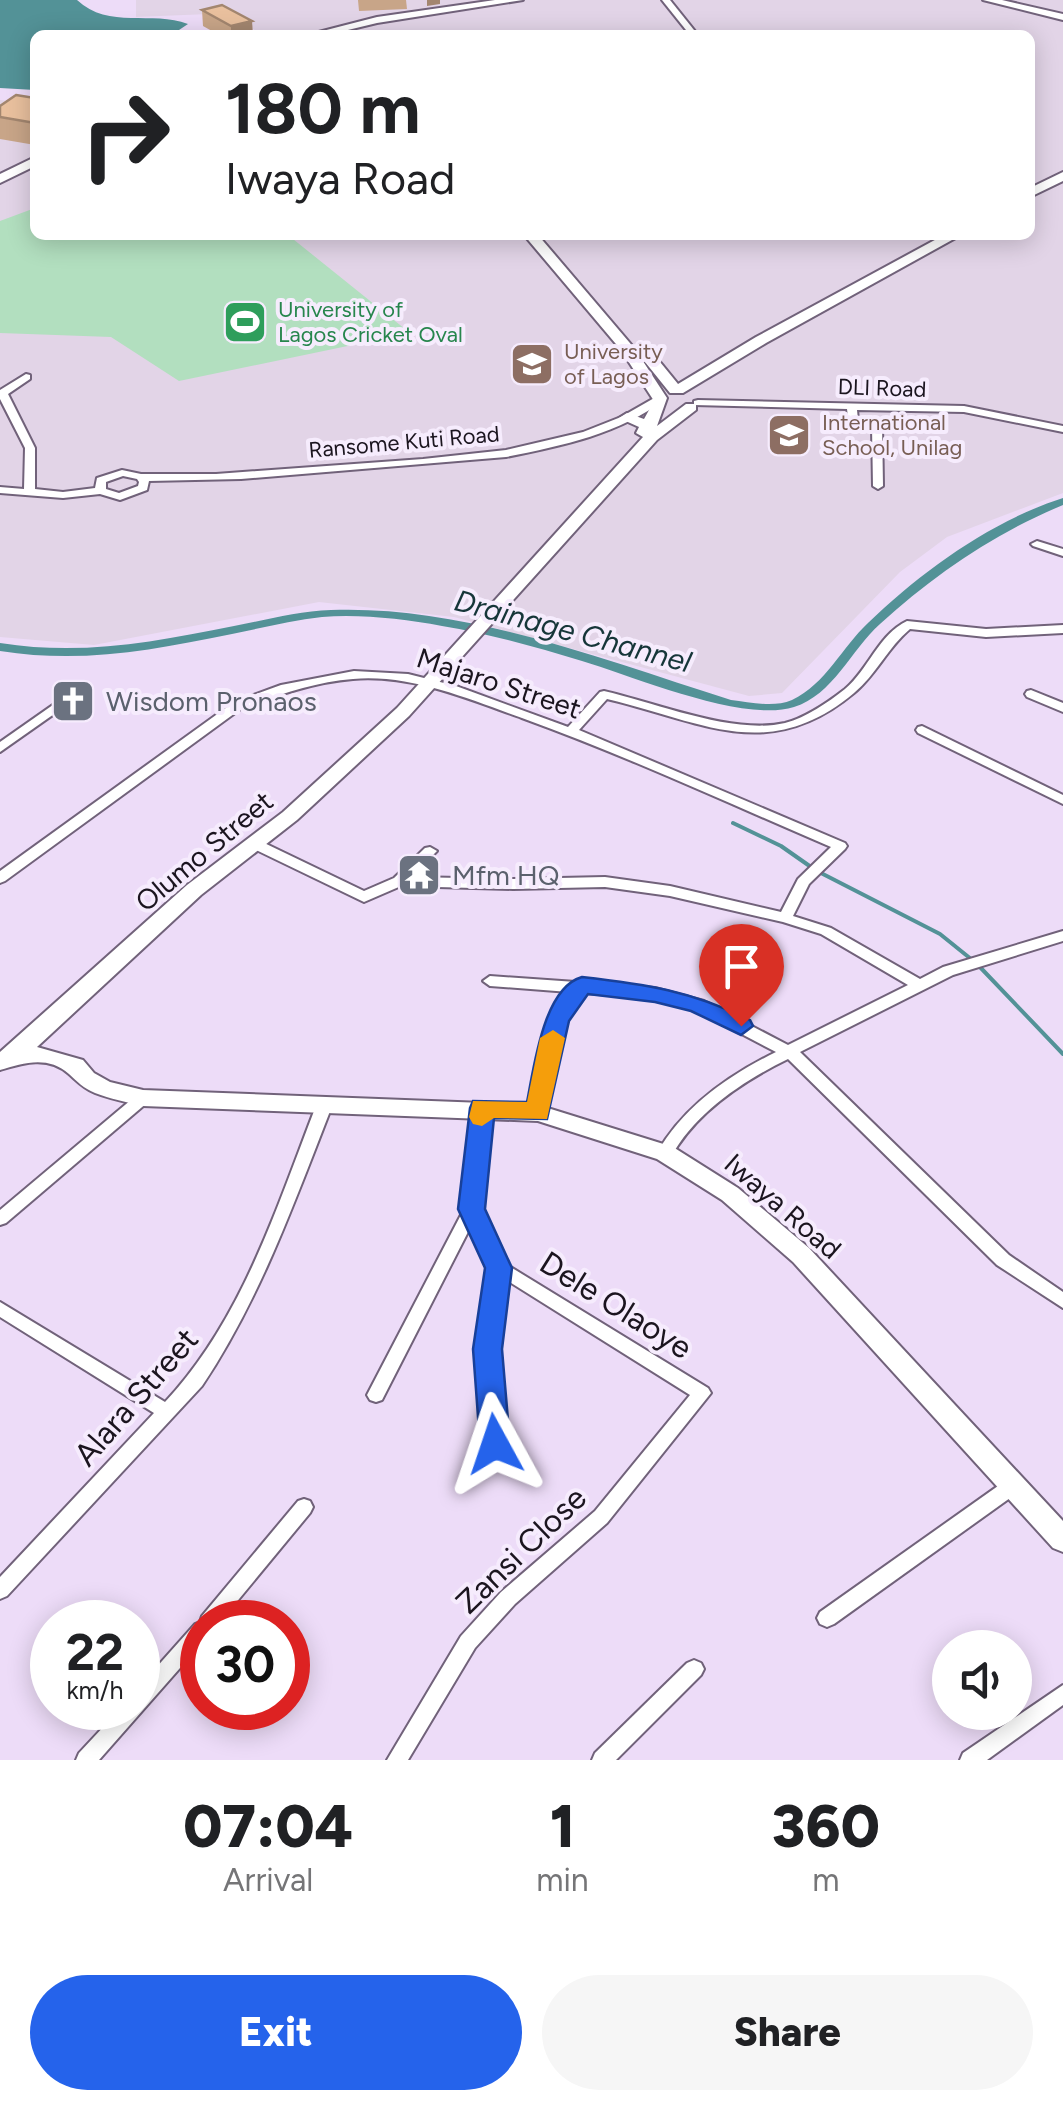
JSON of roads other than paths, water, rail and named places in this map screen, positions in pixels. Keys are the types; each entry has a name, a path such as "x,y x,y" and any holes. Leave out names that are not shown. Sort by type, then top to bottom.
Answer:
{"street":[{"path":"323,30 502,0"},
{"path":"334,30 518,0"},
{"path":"666,0 686,30"},
{"path":"990,0 1063,17"},
{"path":"0,182 30,167"},
{"path":"1035,194 1063,180"},
{"path":"535,240 667,396"},
{"path":"549,240 674,409 696,402"},
{"path":"478,620 650,426 667,396 760,340 945,240"},
{"path":"478,620 652,436 696,402 718,375 957,240"},
{"path":"26,376 2,393 30,448 29,492"},
{"name":"Ransome Kuti Road","path":"141,477 269,474 493,456 550,444 627,418 667,396"},
{"name":"DLI Road","path":"696,402 976,410 1063,429"},
{"path":"852,407 853,423 876,424 878,486"},
{"path":"627,418 650,426"},
{"path":"0,490 132,495 143,488 141,477 114,474 101,480 100,491"},
{"path":"1037,544 1063,553"},
{"name":"Olumo Street","path":"8,1058 194,890 290,816 403,712 429,675 478,620"},
{"path":"571,731 604,695 743,730 782,730 810,720 850,692 908,626 986,634 1063,629"},
{"name":"Majaro Street","path":"0,878 238,705 332,677 429,675 840,846 814,869 785,918"},
{"path":"1030,694 1063,708"},
{"path":"0,748 70,697"},
{"path":"922,730 1063,800"},
{"path":"253,842 364,898 399,881 430,850"},
{"path":"399,881 605,882 670,891 785,918 846,940 918,984"},
{"path":"666,1153 675,1135 724,1089 762,1065 918,984 984,956 1063,936"},
{"path":"490,981 655,993 699,1005 791,1053 1003,1260 1063,1301"},
{"path":"538,1113 557,1019 582,985"},
{"name":"Iwaya Road","path":"8,1058 46,1055 75,1066 104,1088 143,1098 538,1113 666,1153 730,1194 800,1255 1063,1540"},
{"path":"0,1218 143,1098"},
{"name":"Alara Street","path":"0,1590 196,1381 222,1344 263,1264 324,1106"},
{"path":"376,1395 472,1209 482,1108"},
{"path":"472,1209 498,1268 488,1349 495,1444"},
{"name":"Dele Olaoye","path":"498,1268 702,1394"},
{"path":"0,1309 165,1411"},
{"name":"Zansi Close","path":"396,1760 468,1642 508,1598 601,1517 702,1394"},
{"path":"827,1618 1011,1487"},
{"path":"227,1600 304,1507"},
{"path":"160,1677 180,1655"},
{"path":"602,1760 694,1670"},
{"path":"970,1760 1063,1694"},
{"path":"86,1760 113,1730"}],"waterway":[{"name":"Drainage Channel","path":"0,647 93,653 308,615 394,616 443,622 540,644 729,703 780,707 797,702 819,687 871,626 937,572 987,538 1063,501"},
{"path":"733,823 781,846 811,867"},
{"path":"819,872 940,934 971,959"},
{"path":"978,965 1063,1054"}],"place":[{"name":"University of Lagos Cricket Oval","path":"245,322"},
{"name":"University of Lagos","path":"532,364"},
{"name":"International School, Unilag","path":"789,435"},
{"name":"Wisdom Pronaos","path":"73,701"},
{"name":"Mfm HQ","path":"419,875"}]}
